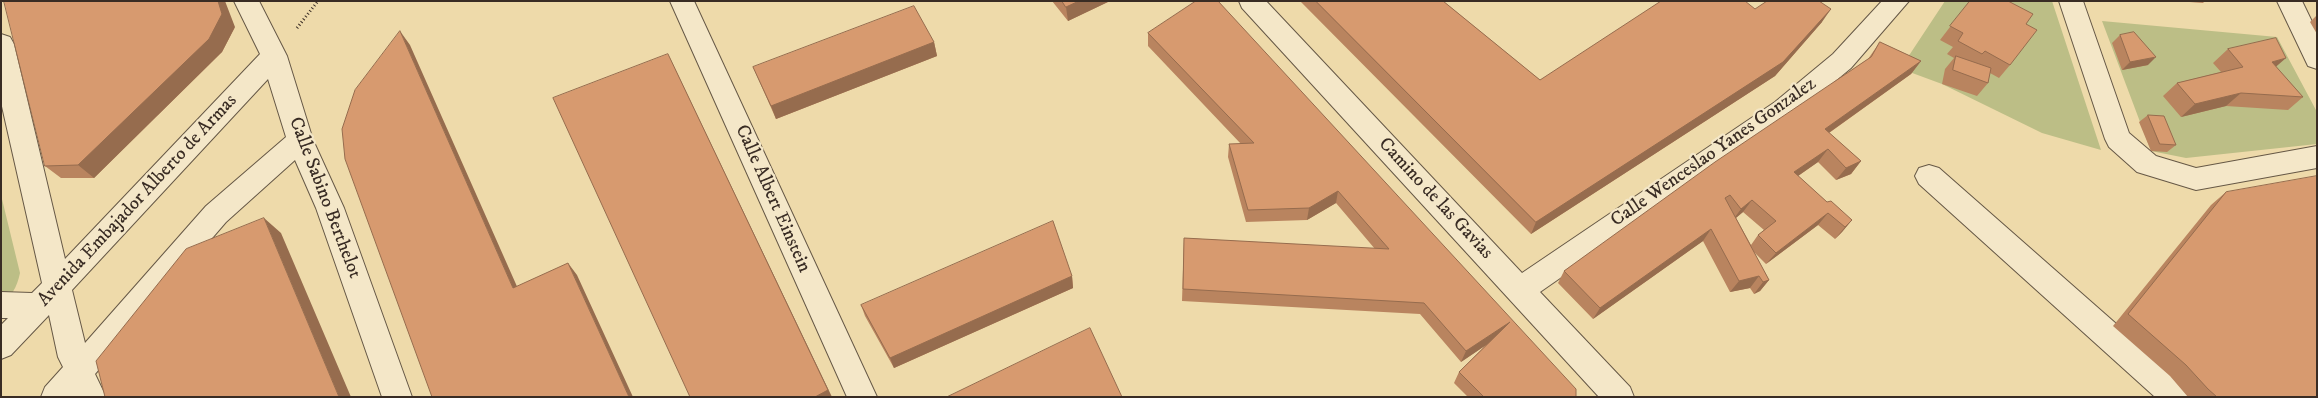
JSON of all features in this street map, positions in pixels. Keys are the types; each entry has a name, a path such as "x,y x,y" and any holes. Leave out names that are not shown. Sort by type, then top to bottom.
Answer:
{"street":[{"name":"Calle Sabino Berthelot","path":"246,1 274,56 300,140 330,208 397,397"},
{"name":"Calle Albert Einstein","path":"682,1 862,397"},
{"name":"Camino de las Gavias","path":"1251,1 1620,397"},
{"name":"Calle Wenceslao Yanes Gonzalez","path":"1520,291 1554,265 1784,109 1842,61 1897,1"},
{"path":"2071,1 2118,139 2147,164 2196,179 2317,157"},
{"path":"2289,1 2317,59"},
{"path":"1,44 48,296 85,384"},
{"name":"Avenida Embajador Alberto de Armas","path":"1,346 274,56"},
{"path":"56,397 85,384 216,214 300,140"},
{"path":"1929,176 2177,397"},
{"path":"1,305 48,296"}],"green space":[{"path":"1945,1 2052,1 2101,150 2042,133 1942,84 1896,67 1910,54"},
{"path":"2102,21 2277,37 2317,112 2317,144 2186,158 2151,151"},
{"path":"1,195 20,273 13,292 1,307"}],"building":[{"path":"4,1 218,1 222,14 209,39 78,165 45,166"},
{"path":"1062,1 1079,1 1066,7"},
{"path":"1196,1 1218,1 1576,389 1576,397 1484,397 1459,372 1510,322 1466,351 1424,303 1183,289 1184,238 1389,249 1338,191 1309,208 1248,210 1229,144 1254,143 1148,33"},
{"path":"1316,1 1443,1 1540,80 1661,1 1745,1 1755,9 1767,1 1819,1 1831,9 1783,62 1536,222"},
{"path":"1970,1 2008,1 2033,14 2026,24 2037,30 2010,65 1985,51 1982,54 1958,41 1963,33 1950,26"},
{"path":"914,6 934,42 771,106 753,67"},
{"path":"400,31 513,288 568,263 629,397 432,397 345,159 342,129 355,90"},
{"path":"2134,32 2156,57 2130,62 2120,35"},
{"path":"2276,38 2286,58 2272,62 2303,97 2241,93 2195,104 2177,83 2243,67 2228,49"},
{"path":"1880,42 1921,61 1825,129 1861,161 1846,168 1828,149 1794,172 1827,202 1831,201 1852,220 1845,227 1828,213 1776,253 1758,235 1776,221 1752,200 1741,209 1730,195 1725,198 1769,280 1763,282 1759,276 1739,281 1711,229 1600,308 1564,271 1715,162 1871,57"},
{"path":"668,54 828,390 815,397 690,397 553,98"},
{"path":"1956,56 1991,68 1988,83 1953,70"},
{"path":"2148,115 2164,116 2176,145 2160,144"},
{"path":"2317,176 2317,397 2217,397 2186,365 2128,314 2226,192"},
{"path":"264,218 339,397 105,397 96,361 186,249"},
{"path":"1053,221 1072,276 890,358 861,305"},
{"path":"1090,328 1122,397 947,397"}]}
